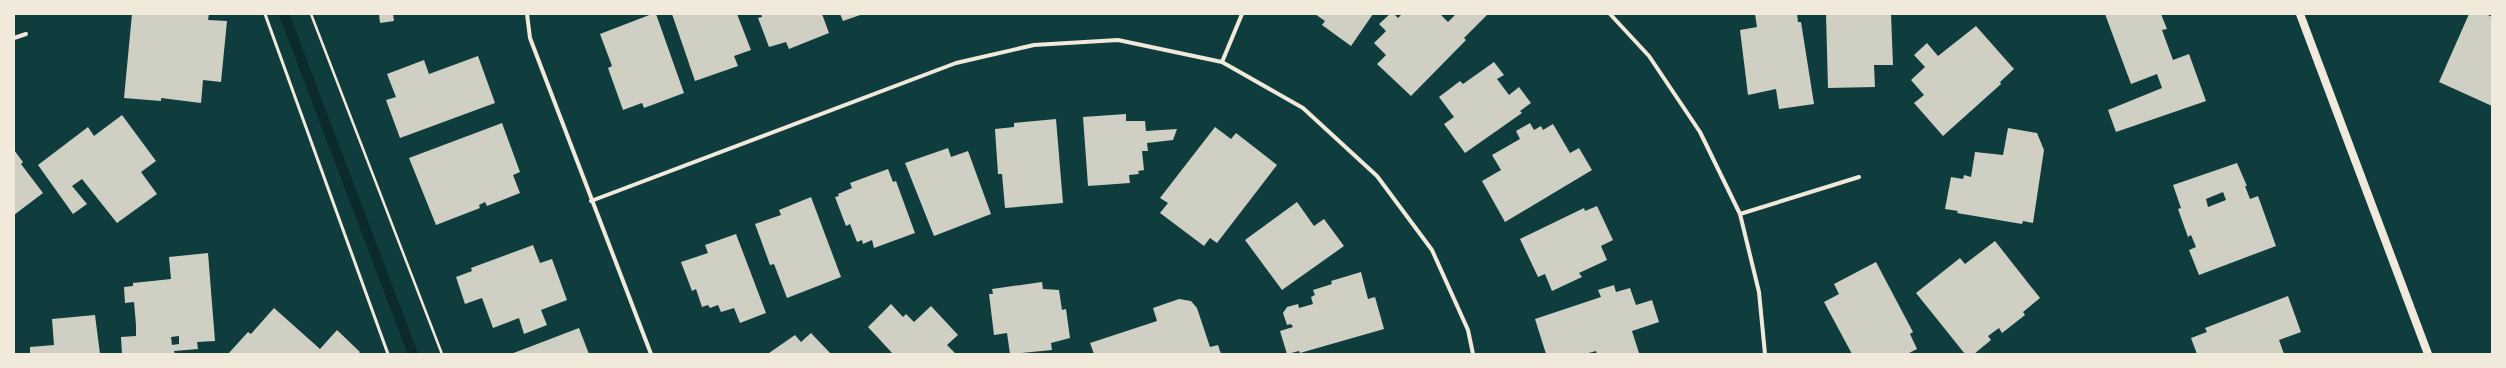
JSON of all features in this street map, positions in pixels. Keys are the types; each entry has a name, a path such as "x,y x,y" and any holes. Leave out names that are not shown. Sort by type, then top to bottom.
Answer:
{"main road":[{"path":"2300,14 2428,354"}],"street":[{"path":"527,14 530,38 591,201 651,354"},
{"path":"1222,62 1242,14"},
{"path":"1610,14 1649,56 1700,132 1740,214 1759,292 1765,354"},
{"path":"14,38 26,34"},
{"path":"591,201 956,63 1034,45 1118,40 1222,62 1302,108 1377,176 1432,250 1468,330 1473,354"},
{"path":"1740,214 1859,176"}],"lane":[{"path":"265,14 388,354"}],"path":[{"path":"311,14 442,354"}],"building":[{"path":"132,14 209,14 208,20 227,21 221,82 203,80 201,103 161,98 161,101 124,98"},
{"path":"379,14 393,14 394,21 380,23"},
{"path":"652,14 656,14 684,93 644,108 642,103 623,110 608,68 612,66 600,34"},
{"path":"672,14 737,14 751,50 734,56 738,66 695,81"},
{"path":"761,14 822,14 829,33 789,49 786,42 769,47 758,18 762,17"},
{"path":"840,14 863,14 843,21"},
{"path":"1315,14 1373,14 1351,46 1322,25 1325,21"},
{"path":"1390,14 1394,14 1398,18 1402,14 1440,14 1448,22 1456,14 1488,14 1464,38 1466,40 1411,96 1377,64 1386,55 1374,43 1386,31 1379,24"},
{"path":"1755,14 1797,14 1798,22 1801,22 1814,104 1779,109 1776,89 1748,95 1740,30 1757,27"},
{"path":"1826,14 1891,14 1893,65 1874,65 1875,87 1828,88"},
{"path":"2105,14 2161,14 2167,29 2162,30 2173,60 2189,54 2206,101 2116,132 2108,110 2162,88 2157,74 2131,84"},
{"path":"2469,14 2486,14 2492,17 2492,106 2439,82"},
{"path":"1976,26 2014,69 2000,82 2001,84 1943,136 1914,103 1924,95 1911,80 1925,67 1914,55 1927,43 1938,56"},
{"path":"478,56 495,103 400,138 386,100 396,97 387,74 424,60 429,74"},
{"path":"1494,62 1504,75 1497,79 1509,95 1519,87 1531,103 1520,111 1522,113 1465,153 1444,124 1454,117 1439,97 1460,81 1463,84"},
{"path":"1126,114 1126,121 1145,121 1146,131 1177,129 1173,140 1147,143 1148,151 1142,151 1144,170 1138,171 1139,174 1129,175 1130,183 1088,186 1083,117"},
{"path":"122,115 156,161 141,172 157,194 117,223 82,179 72,186 87,204 73,214 38,165 88,127 94,136"},
{"path":"1056,119 1063,203 1005,208 1002,174 998,174 995,129 1014,127 1014,123"},
{"path":"502,123 520,172 513,175 520,193 487,206 485,202 479,205 480,208 436,225 409,158"},
{"path":"1530,123 1534,130 1541,126 1543,130 1553,124 1570,153 1579,148 1592,170 1505,222 1482,181 1501,170 1492,155 1520,139 1516,131"},
{"path":"1215,127 1231,139 1236,133 1277,165 1217,243 1210,238 1204,246 1160,213 1168,203 1160,198"},
{"path":"2008,128 2037,133 2044,150 2033,223 2023,221 2022,224 1957,213 1958,211 1945,209 1951,177 1963,179 1964,175 1971,177 1975,152 2003,155"},
{"path":"948,148 951,157 968,151 991,214 934,236 905,163"},
{"path":"14,150 23,162 21,164 43,193 14,215"},
{"path":"2237,163 2247,186 2245,186 2250,199 2258,196 2276,246 2199,275 2189,250 2196,247 2191,235 2188,237 2178,209 2181,208 2173,185","holes":["2223,192 2226,200 2208,207 2206,199"]},
{"path":"888,169 893,182 896,181 915,233 874,248 872,240 863,244 862,240 857,242 850,224 846,226 835,197 839,196 838,194 852,188 850,183"},
{"path":"811,197 841,277 787,298 774,264 770,265 755,224 781,215 779,210"},
{"path":"1297,202 1314,226 1324,219 1344,246 1282,290 1245,240"},
{"path":"1597,206 1613,240 1601,246 1607,260 1579,273 1582,277 1552,291 1545,274 1538,277 1520,239 1584,208 1585,211"},
{"path":"736,234 766,313 740,323 734,308 721,312 718,305 710,308 708,305 702,307 696,289 692,291 681,262 708,253 705,245"},
{"path":"1995,241 2040,298 2023,312 2025,315 2002,333 1999,328 1988,336 1991,340 1974,354 1965,354 1916,293 1960,258 1965,264"},
{"path":"533,245 540,263 552,259 567,300 541,310 547,325 524,334 519,318 493,328 482,298 465,304 456,277 472,271 471,268"},
{"path":"208,253 215,341 197,342 198,349 174,351 175,354 122,354 121,337 136,336 134,302 125,303 124,287 133,286 133,283 171,279 169,257","holes":["179,336 179,344 172,345 171,337"]},
{"path":"1876,262 1913,332 1910,334 1917,349 1907,354 1852,354 1824,302 1839,294 1834,284"},
{"path":"1361,272 1368,299 1375,297 1384,329 1300,353 1299,351 1287,354 1280,331 1293,327 1291,324 1287,325 1283,313 1287,307 1298,304 1299,308 1313,304 1311,297 1315,295 1313,290 1332,284 1331,281"},
{"path":"1042,282 1043,289 1059,290 1062,310 1066,309 1070,338 1051,343 1052,350 1010,354 1007,333 994,335 989,294 993,294 992,289"},
{"path":"1614,285 1616,292 1630,288 1636,305 1652,300 1659,322 1632,331 1639,353 1597,354 1596,351 1585,354 1546,354 1535,319 1601,297 1598,290"},
{"path":"2288,296 2301,332 2279,340 2284,354 2197,354 2191,338 2207,332 2205,328"},
{"path":"1179,299 1191,301 1197,308 1210,347 1218,345 1221,354 1094,354 1090,343 1157,321 1153,308"},
{"path":"891,304 903,317 906,314 914,322 931,306 958,335 947,345 956,354 893,354 868,327"},
{"path":"274,308 320,349 337,330 360,352 358,354 228,354 248,332 251,334"},
{"path":"95,315 100,354 30,354 30,347 54,345 52,319"},
{"path":"579,328 589,354 511,354"},
{"path":"811,333 831,354 769,353 795,335 801,342"}],"waterway":[{"path":"284,14 413,354"}]}
